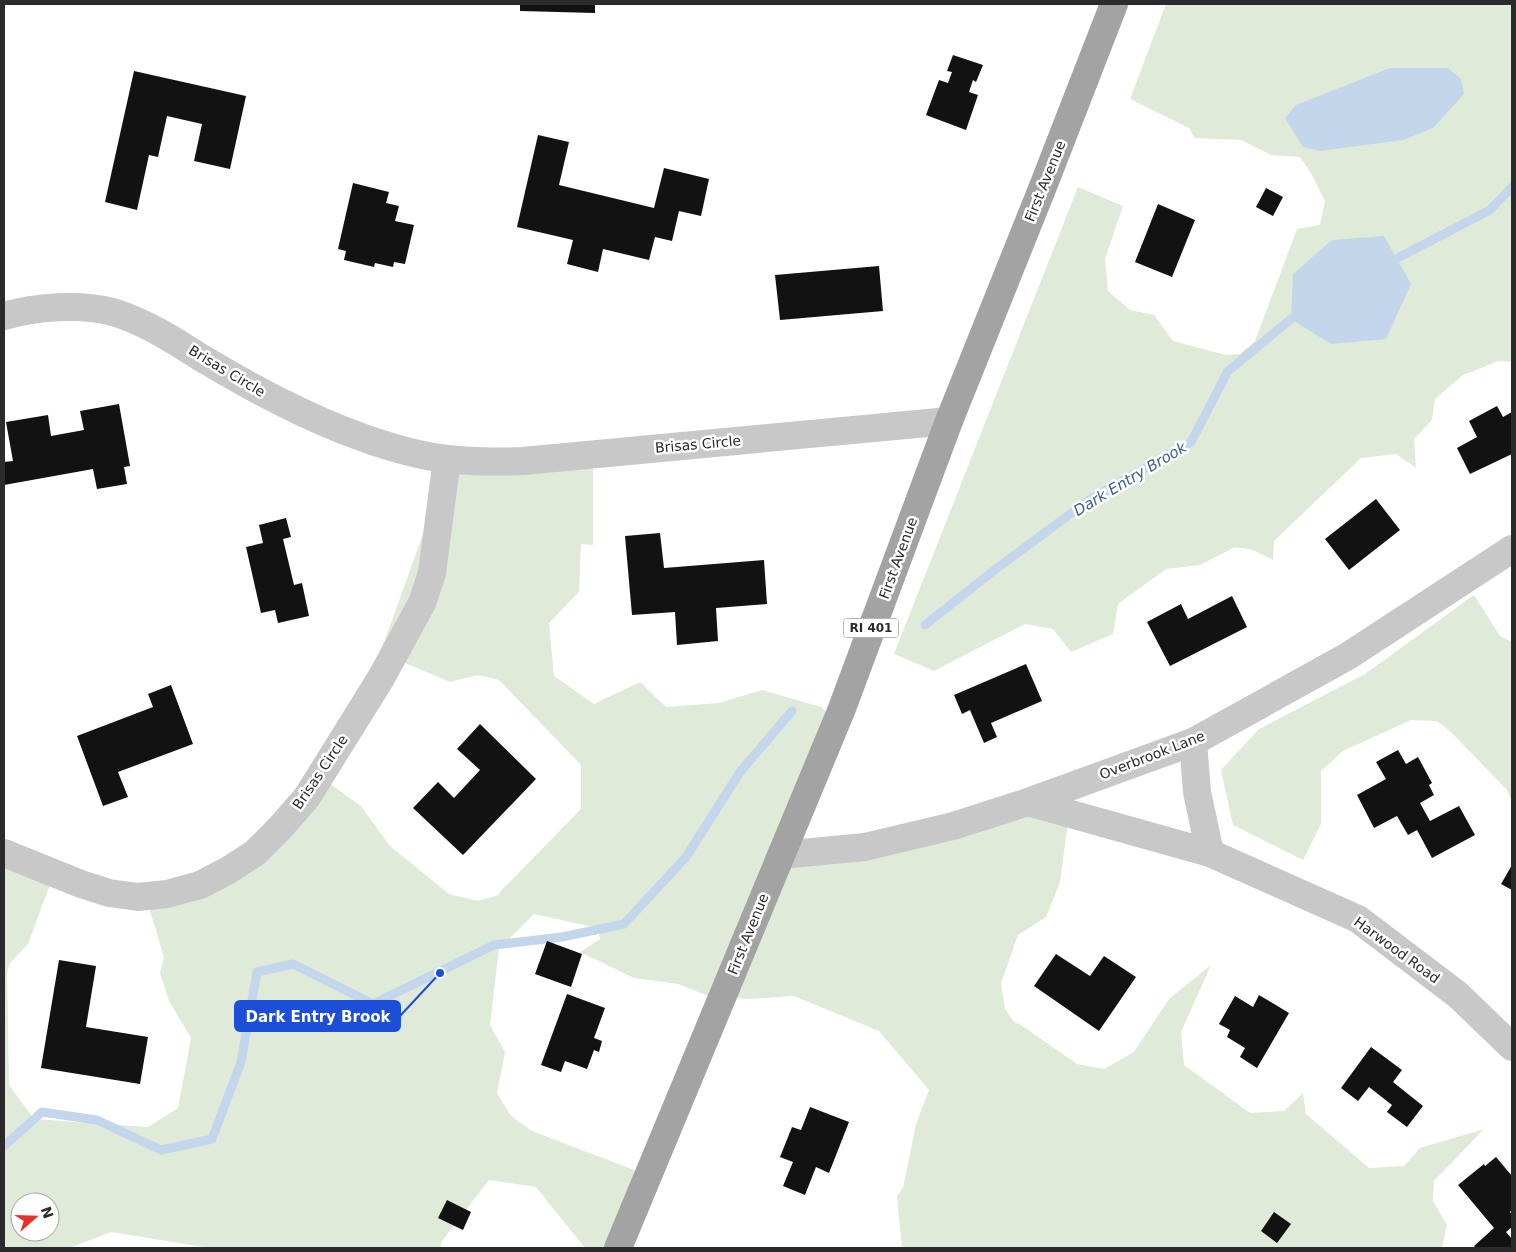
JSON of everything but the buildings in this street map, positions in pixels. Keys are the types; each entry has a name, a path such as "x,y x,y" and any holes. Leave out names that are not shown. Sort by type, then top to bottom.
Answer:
{"main road":[{"name":"First Avenue","path":"618,1248 841,711 948,421 1044,184 1114,4"}],"street":[{"name":"Brisas Circle","path":"4,316 37,309 54,308 88,308 112,312 168,336 257,390 315,418 374,441 409,452 447,459 490,462 523,461 948,421"},
{"name":"Brisas Circle","path":"4,853 81,884 110,893 138,898 168,894 200,885 255,852 280,828 306,797 381,678 422,603 432,573 447,459"},
{"name":"Overbrook Lane","path":"780,855 865,847 953,826 1028,802 1193,742 1348,656 1512,549"},
{"path":"1193,742 1197,792 1210,853"},
{"name":"Harwood Road","path":"1028,802 1210,853 1358,919 1458,995 1512,1046"}],"green space":[{"path":"1166,4 1512,4 1512,362 1499,361 1463,375 1435,399 1432,420 1414,439 1416,468 1396,454 1361,458 1274,541 1273,560 1253,550 1235,547 1200,565 1166,569 1118,604 1113,634 1071,652 1053,629 1025,624 934,671 894,654 1078,187 1123,206 1105,259 1108,291 1130,310 1154,315 1173,341 1226,355 1240,354 1255,341 1297,229 1320,225 1325,201 1311,173 1300,157 1271,155 1241,140 1195,138 1189,128 1130,99"},
{"path":"593,457 593,545 581,544 579,592 549,623 554,676 594,704 640,682 666,707 719,703 762,690 821,707 829,715 785,851 1055,789 1068,822 1060,882 1046,917 1018,935 1001,983 1005,1009 1014,1022 1077,1064 1104,1069 1134,1052 1169,999 1211,965 1181,1032 1184,1065 1250,1113 1284,1111 1303,1093 1306,1114 1369,1168 1404,1166 1420,1148 1484,1129 1434,1181 1433,1201 1447,1225 1442,1248 902,1248 897,1196 903,1188 916,1124 929,1090 879,1031 794,996 749,999 713,998 678,984 634,978 580,952 600,939 598,928 534,914 499,949 490,1025 505,1052 497,1093 511,1116 532,1131 642,1173 617,1248 585,1248 536,1187 489,1180 442,1241 440,1248 210,1248 111,1232 69,1248 4,1248 4,855 52,879 28,944 10,963 7,973 9,1085 34,1119 148,1127 178,1108 191,1038 169,1001 160,973 164,957 144,891 202,872 229,858 284,806 313,772 361,806 390,846 449,894 477,901 499,895 581,809 581,765 499,680 478,675 450,682 384,654 382,648 446,470"},
{"path":"1474,595 1500,636 1512,642 1512,802 1507,790 1452,733 1437,721 1411,720 1343,751 1321,771 1321,824 1303,860 1233,825 1221,770 1259,729 1365,674"}],"water":[{"path":"1390,68 1448,68 1461,79 1464,94 1433,128 1403,140 1320,151 1303,147 1285,118 1296,105"},
{"path":"1384,236 1411,284 1386,339 1331,344 1291,319 1293,274 1332,240"}],"waterway":[{"name":"Dark Entry Brook","path":"1386,264 1490,210 1512,187"},
{"name":"Dark Entry Brook","path":"925,625 992,572 1089,500 1191,442 1228,371 1291,319 1301,313"},
{"name":"Dark Entry Brook","path":"4,1146 42,1112 97,1120 161,1150 212,1139 241,1062 257,972 293,964 373,1004 494,945 562,937 624,924 686,857 740,772 792,711"}],"place":[{"name":"Dark Entry Brook","path":"440,973"}]}
